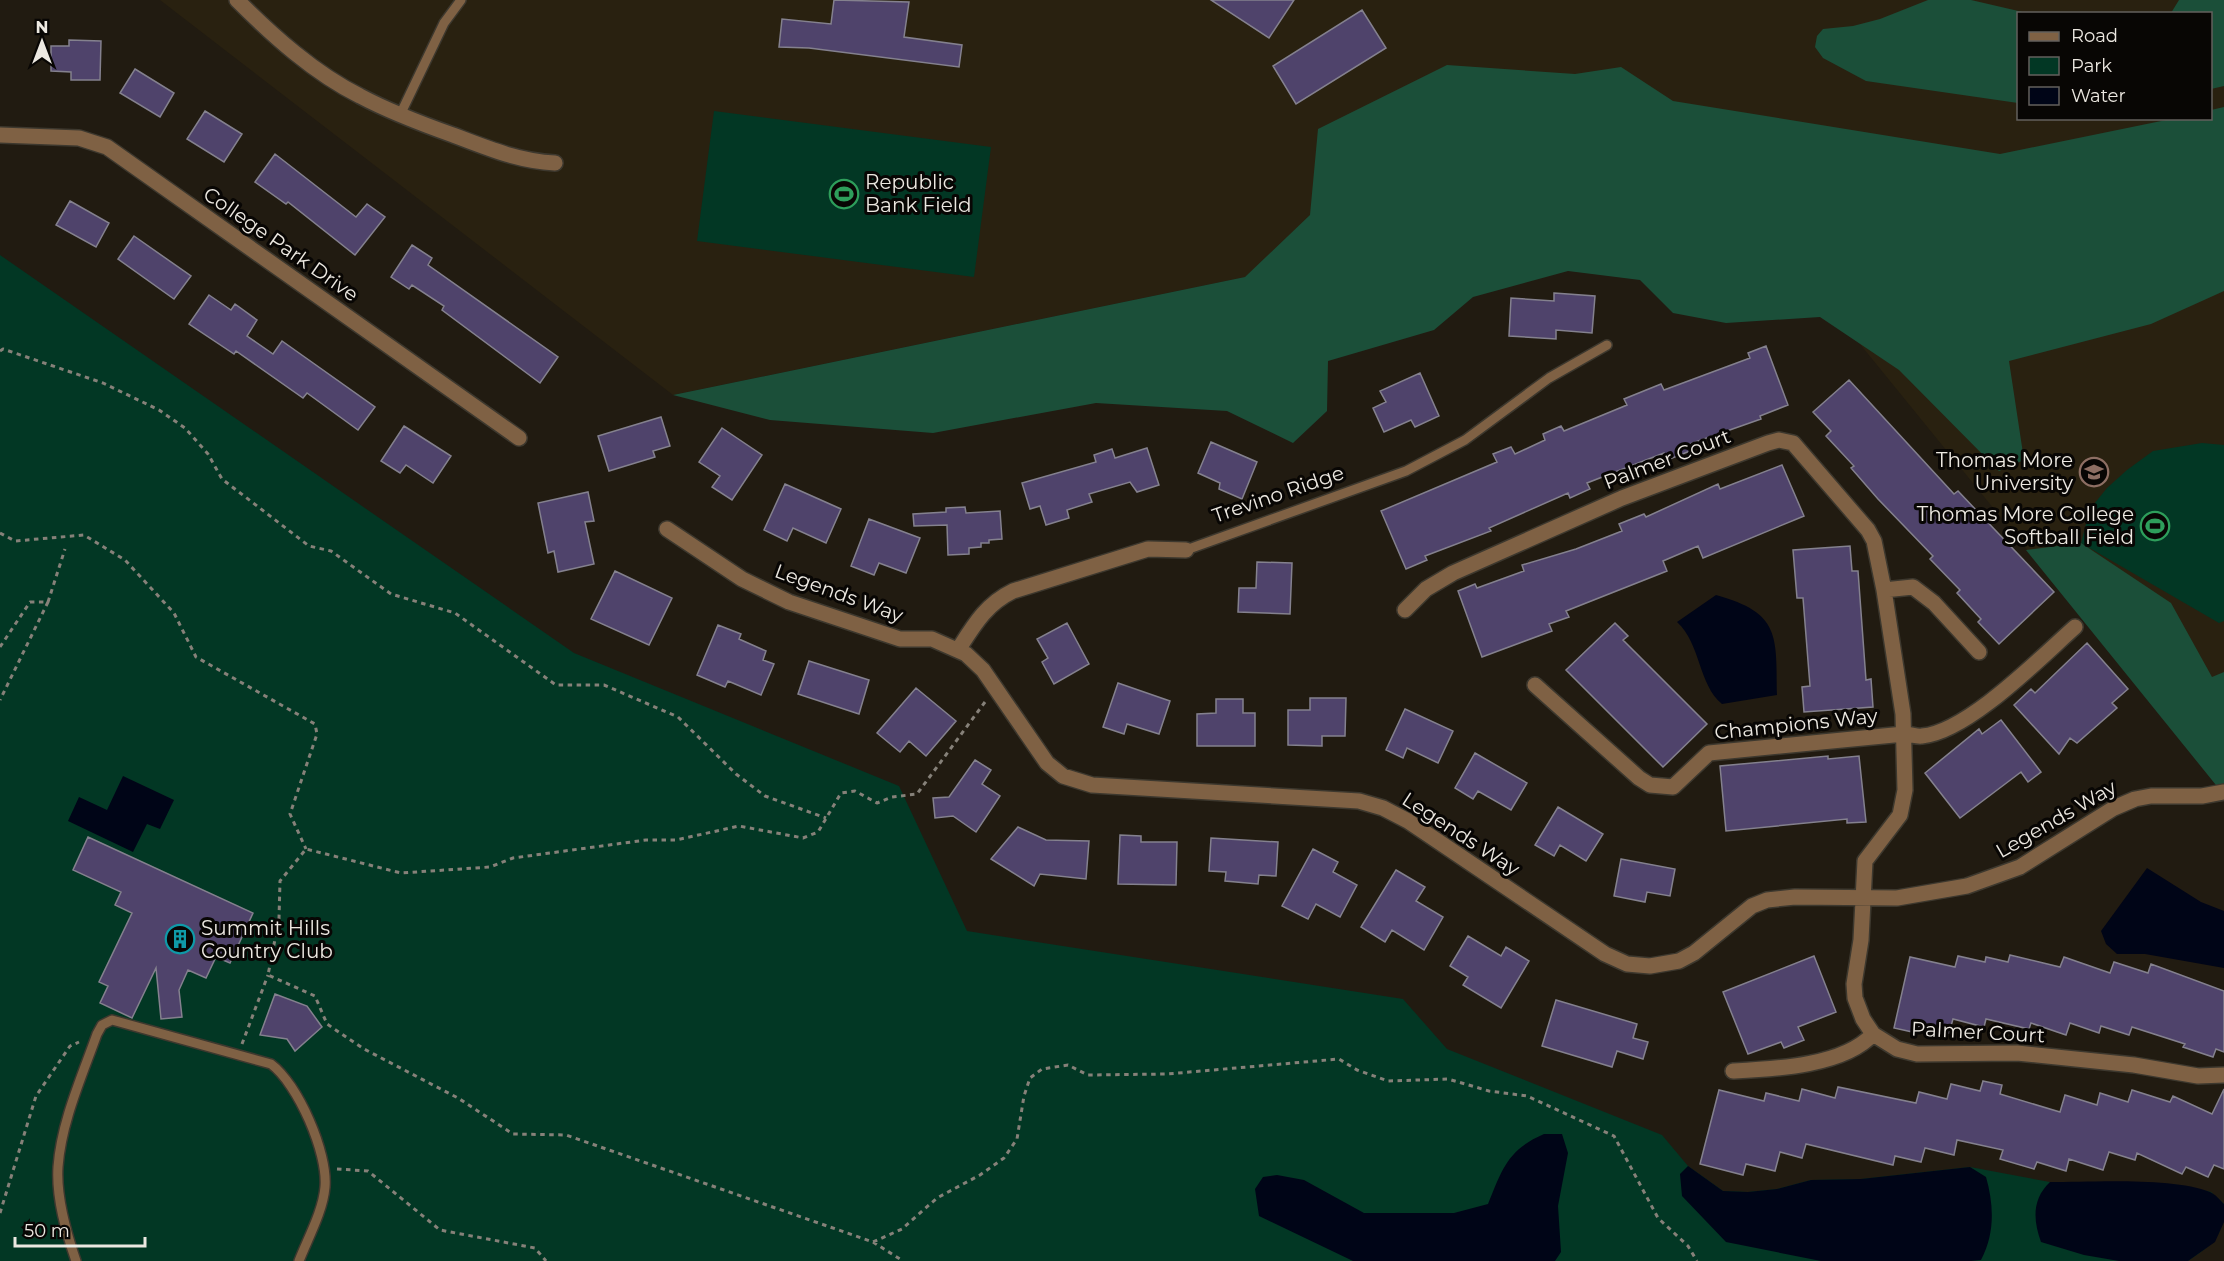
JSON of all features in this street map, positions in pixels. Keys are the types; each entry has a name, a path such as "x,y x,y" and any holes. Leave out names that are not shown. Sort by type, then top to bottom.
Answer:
{"street":[{"path":"237,0 267,30 323,73 358,96 400,115 505,155 555,163"},
{"name":"College Park Drive","path":"0,135 79,138 107,147 519,438"},
{"name":"Palmer Court","path":"1405,610 1426,589 1463,569 1622,498 1779,440 1793,442 1868,530 1874,541 1884,590 1904,734 1903,806 1889,832 1872,848 1865,861 1861,940 1854,984 1855,998 1863,1019 1873,1035 1896,1049 1917,1054 2017,1053 2134,1065 2198,1076 2224,1075"},
{"name":"Legends Way","path":"667,528 742,579 789,602 900,639 932,639 958,650 983,670 1047,763 1064,776 1092,785 1359,801 1383,808 1408,821 1567,930 1605,954 1627,964 1650,966 1679,961 1694,953 1752,906 1767,900 1795,897 1864,898 1942,892 2002,875 2052,848 2114,808 2135,799 2151,796 2202,796 2224,793"},
{"name":"Trevino Ridge","path":"958,650 982,613 998,598 1013,591 1148,549 1185,550"},
{"path":"1884,590 1912,587 1934,603 1979,652"},
{"name":"Champions Way","path":"1535,685 1639,778 1659,788 1673,787 1709,753 1904,734 1922,736 1958,722 1994,698 2075,627"},
{"path":"1733,1071 1762,1070 1829,1059 1851,1052 1873,1035"}],"lane":[{"path":"400,115 444,23 461,0"},
{"name":"Trevino Ridge","path":"1185,550 1406,471 1466,441 1549,378 1607,345"},
{"path":"76,1261 66,1230 58,1167 63,1137 96,1035 102,1025 112,1020 271,1064 283,1073 312,1131 324,1167 325,1187 322,1200 299,1261"}],"path":[{"path":"0,351 3,349 27,355 103,383 159,410 185,428 208,454 222,479 309,546 331,550 391,594 455,613 556,685 604,685 678,717 736,774 765,796 826,818"},
{"path":"0,533 15,541 84,535 125,560 174,612 196,657 315,724 317,734 290,814 306,849"},
{"path":"0,700 48,602 65,549"},
{"path":"0,647 30,602 48,602"},
{"path":"306,849 401,873 490,867 513,858 646,840 676,840 739,826 803,838 818,832 841,793 855,791 877,803 892,797 917,794 996,688"},
{"path":"237,1055 249,1030 268,975 279,919 280,881 306,849"},
{"path":"268,975 315,996 327,1024 364,1049 458,1098 513,1134 566,1135 873,1242 903,1261"},
{"path":"0,1213 36,1096 70,1046 96,1035"},
{"path":"873,1242 902,1229 937,1198 980,1175 1004,1158 1017,1139 1023,1096 1030,1078 1042,1069 1068,1065 1088,1075 1167,1074 1339,1059 1358,1070 1388,1081 1448,1078 1489,1091 1527,1096 1614,1136 1658,1218 1688,1246 1696,1261"},
{"path":"324,1167 368,1172 440,1230 535,1248 546,1261"}],"shaded area":[{"name":"Thomas More University","path":"160,0 2224,0 2224,792 1725,178 673,395"}],"green space":[{"path":"1928,0 1971,0 2023,12 2017,12 2017,103 1866,81 1823,58 1815,47 1817,36 1823,29 1853,26 1880,19"},
{"path":"2179,0 2224,0 2224,86 2212,89 2212,12 2172,12"},
{"path":"1447,65 1575,74 1621,67 1673,101 2000,154 2166,120 2212,120 2212,110 2224,107 2224,291 2151,324 2009,361 2024,460 1999,471 1899,370 1820,317 1726,323 1673,313 1640,280 1568,271 1473,297 1434,330 1328,361 1327,411 1293,443 1227,411 1096,403 933,433 770,420 673,395 1245,277 1310,215 1318,129"},
{"name":"Republic Bank Field","path":"714,111 991,147 974,277 697,241"},
{"name":"Summit Hills Country Club","path":"0,255 574,653 899,786 967,931 1403,999 1447,1049 1662,1135 1688,1166 1723,1191 1748,1192 1777,1189 1811,1180 1861,1179 1970,1167 2050,1182 2179,1185 2211,1192 2224,1204 2224,1215 2219,1232 2211,1244 2188,1261 0,1261"},
{"name":"Thomas More College Softball Field","path":"2202,443 2224,445 2224,621 2219,623 2081,543 2090,509 2107,488 2127,470 2153,451"},
{"path":"2081,543 2171,603 2212,677 2224,672 2224,795 2026,550"}],"water":[{"path":"1716,595 1753,610 1764,619 1774,642 1777,695 1722,704 1714,696 1691,641 1677,622"},
{"path":"123,776 174,800 160,829 147,824 133,852 68,821 79,797 107,810"},
{"path":"2147,868 2201,902 2224,911 2224,968 2145,954 2117,954 2106,944 2101,931"},
{"path":"1544,1134 1562,1134 1568,1153 1558,1206 1561,1252 1555,1261 1353,1261 1259,1216 1255,1189 1263,1177 1277,1175 1304,1180 1364,1213 1454,1213 1488,1204 1507,1162 1522,1147"},
{"path":"1688,1166 1723,1191 1748,1192 1777,1189 1811,1180 1861,1179 1970,1167 1986,1177 1992,1209 1989,1240 1981,1260 1971,1261 1821,1261 1726,1242 1682,1196 1680,1174"},
{"path":"2132,1181 2194,1187 2212,1193 2224,1204 2224,1222 2215,1242 2188,1261 2119,1261 2084,1255 2041,1242 2036,1226 2037,1203 2050,1182"}],"building":[{"path":"834,0 909,2 904,37 962,45 959,67 809,48 779,47 782,19 831,24"},
{"path":"1211,0 1294,0 1269,38"},
{"path":"1362,10 1386,48 1296,104 1273,66"},
{"path":"69,40 101,41 100,80 71,80 71,72 51,71 51,46 69,46"},
{"path":"135,69 174,93 160,117 120,93"},
{"path":"205,111 242,134 224,162 187,139"},
{"path":"275,154 356,217 367,204 385,217 355,255 288,202 286,204 255,182"},
{"path":"70,201 109,223 96,247 56,225"},
{"path":"134,236 191,276 174,299 118,259"},
{"path":"412,245 432,258 428,265 558,357 540,383 442,310 444,306 412,285 409,289 391,277"},
{"path":"1554,293 1595,296 1592,333 1556,330 1556,339 1509,336 1511,298 1554,301"},
{"path":"209,295 231,310 235,304 257,320 247,336 273,354 282,341 375,407 358,430 307,393 303,398 236,351 234,354 189,324"},
{"path":"1766,346 1788,405 1760,416 1761,419 1687,445 1690,451 1667,460 1664,453 1587,483 1590,489 1570,498 1568,493 1489,528 1491,531 1425,556 1427,560 1406,569 1381,511 1497,462 1493,454 1511,447 1515,454 1545,440 1543,434 1561,426 1564,431 1627,405 1624,399 1661,384 1664,390 1750,358 1748,353"},
{"path":"1420,373 1439,416 1415,427 1411,420 1384,432 1373,408 1386,402 1380,391"},
{"path":"1849,380 1954,494 1958,491 2054,592 1999,644 1978,622 1981,619 1957,593 1960,590 1930,559 1933,556 1878,499 1851,468 1854,466 1826,436 1831,431 1813,412"},
{"path":"661,417 670,446 653,451 655,457 609,471 598,436"},
{"path":"404,426 451,456 433,483 406,465 400,473 381,461"},
{"path":"722,428 762,455 732,500 712,487 720,476 699,462"},
{"path":"1211,442 1257,462 1242,499 1219,489 1220,483 1198,473"},
{"path":"1147,448 1159,485 1137,492 1130,482 1089,494 1092,502 1067,510 1069,518 1046,525 1040,506 1030,509 1022,483 1096,462 1094,455 1112,449 1115,458"},
{"path":"1782,465 1804,516 1703,558 1698,546 1663,561 1667,571 1566,611 1569,617 1549,624 1552,631 1482,657 1458,591 1475,584 1477,588 1524,571 1522,565 1576,549 1622,531 1619,524 1644,514 1646,517 1718,484 1720,489"},
{"path":"785,484 841,509 826,543 793,528 787,541 764,530"},
{"path":"588,492 594,521 585,522 594,564 558,572 554,551 548,553 538,503"},
{"path":"965,507 966,513 1000,511 1002,539 989,540 989,543 981,543 981,547 969,548 969,554 948,555 947,525 914,526 913,514 946,512 946,508"},
{"path":"869,519 920,538 906,573 879,563 874,575 851,566"},
{"path":"1850,546 1852,571 1858,571 1866,680 1871,679 1873,707 1804,712 1802,687 1810,686 1803,598 1797,598 1793,550"},
{"path":"1257,562 1292,563 1290,614 1238,612 1239,588 1256,588"},
{"path":"615,571 672,598 649,645 591,619"},
{"path":"1067,623 1089,664 1054,684 1042,662 1048,658 1037,639"},
{"path":"1615,623 1628,636 1623,640 1707,724 1663,767 1566,670"},
{"path":"718,625 741,634 739,639 766,651 763,660 774,664 761,695 728,681 725,687 697,675"},
{"path":"2087,643 2128,689 2112,703 2117,708 2077,743 2070,738 2059,754 2014,705 2031,689 2035,693"},
{"path":"809,661 869,680 859,714 798,694"},
{"path":"1118,683 1170,701 1159,734 1127,724 1124,734 1103,727"},
{"path":"916,688 956,721 926,756 909,741 900,752 877,733"},
{"path":"1310,698 1346,698 1345,736 1322,736 1322,746 1288,745 1288,710 1310,710"},
{"path":"1216,699 1243,699 1243,713 1255,713 1255,746 1197,746 1197,714 1216,713"},
{"path":"1405,709 1453,731 1438,763 1407,748 1403,758 1386,750"},
{"path":"2001,720 2041,772 2028,782 2021,772 1960,818 1925,773 1979,729 1982,734"},
{"path":"1475,753 1527,783 1511,810 1478,791 1473,799 1455,788"},
{"path":"1828,756 1828,759 1859,756 1866,822 1847,823 1847,819 1726,831 1720,766"},
{"path":"975,760 991,770 982,784 1000,796 976,832 953,816 935,818 933,798 949,797"},
{"path":"1558,807 1603,834 1586,861 1560,845 1554,856 1535,845"},
{"path":"1018,827 1046,840 1089,841 1086,879 1040,874 1034,886 991,859"},
{"path":"1120,835 1141,836 1141,842 1177,842 1176,885 1118,884"},
{"name":"Summit Hills Country Club","path":"88,837 253,913 230,963 216,957 206,978 188,970 179,990 182,1017 161,1019 156,968 132,1018 100,1003 108,986 99,982 132,913 115,905 121,892 73,870"},
{"path":"1211,838 1278,842 1276,876 1259,875 1258,884 1225,881 1226,872 1209,871"},
{"path":"1313,849 1338,862 1333,872 1357,885 1340,917 1316,904 1308,919 1282,906"},
{"path":"1621,859 1675,869 1670,896 1647,892 1645,902 1614,896"},
{"path":"1396,870 1425,887 1416,901 1443,917 1424,950 1392,930 1385,942 1361,927"},
{"path":"1468,936 1501,956 1506,947 1529,961 1501,1008 1463,985 1468,977 1450,966"},
{"path":"2010,955 2060,967 2064,957 2110,973 2114,962 2148,973 2151,964 2224,991 2224,1052 2216,1049 2213,1057 2183,1047 2185,1044 2132,1027 2129,1035 2101,1026 2099,1033 2070,1023 2066,1035 2031,1023 2029,1029 1986,1019 1984,1027 1953,1019 1949,1033 1918,1026 1917,1033 1894,1028 1910,957 1955,967 1958,956 1985,962 1986,957 2008,962"},
{"path":"1814,956 1836,1012 1798,1027 1804,1040 1784,1048 1781,1042 1748,1054 1723,992"},
{"path":"275,994 307,1006 322,1027 295,1051 287,1039 260,1035"},
{"path":"1556,1000 1637,1024 1633,1038 1648,1042 1643,1059 1617,1051 1612,1067 1542,1046"},
{"path":"1983,1081 2002,1085 2000,1094 2060,1112 2065,1095 2097,1105 2100,1093 2128,1102 2132,1090 2170,1102 2173,1096 2212,1114 2224,1089 2224,1169 2214,1165 2208,1177 2186,1167 2182,1174 2137,1153 2135,1160 2109,1152 2103,1170 2069,1159 2066,1171 2037,1162 2034,1169 2000,1159 2003,1150 1957,1140 1954,1155 1925,1148 1921,1162 1895,1156 1893,1165 1806,1144 1802,1158 1780,1152 1775,1171 1746,1164 1743,1175 1700,1164 1719,1090 1764,1101 1766,1093 1799,1101 1802,1089 1835,1098 1838,1087 1916,1103 1919,1092 1947,1099 1951,1084 1980,1091"}],"place":[{"name":"Republic Bank Field","path":"844,194"},
{"name":"Thomas More University","path":"2094,472"},
{"name":"Thomas More College Softball Field","path":"2155,526"},
{"name":"Summit Hills Country Club","path":"180,939"}]}
